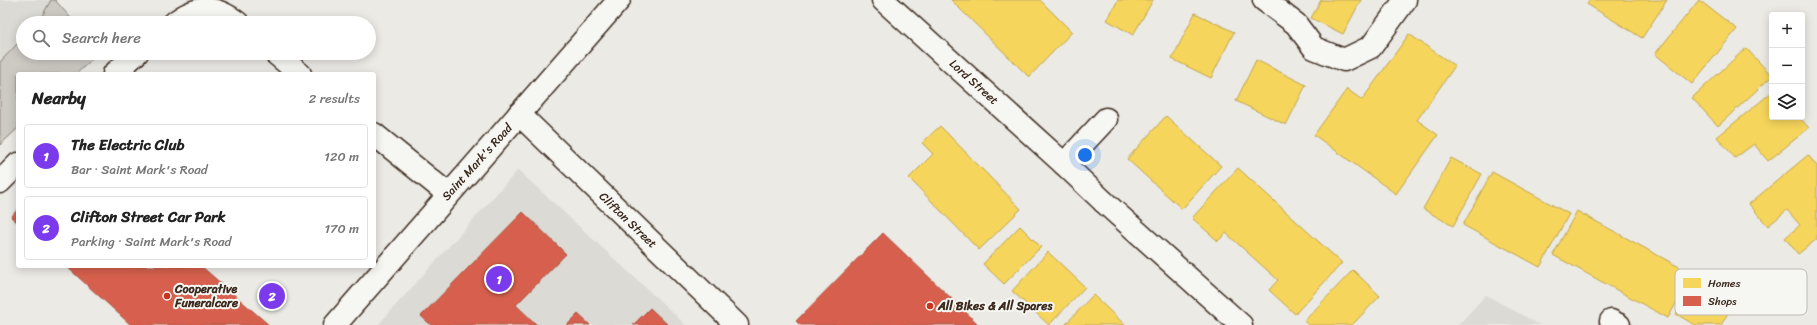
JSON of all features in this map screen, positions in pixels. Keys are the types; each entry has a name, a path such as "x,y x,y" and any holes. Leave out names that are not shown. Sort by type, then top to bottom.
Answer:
{"street":[{"name":"Saint Mark's Road","path":"335,325 619,0"},
{"name":"Lord Street","path":"883,0 1241,325"},
{"path":"1264,0 1296,24 1314,48 1344,60 1370,47 1405,0"},
{"path":"186,16 195,11 215,9 228,16"},
{"path":"116,72 129,60"},
{"path":"283,60 298,72"},
{"name":"Clifton Street","path":"519,114 737,325"},
{"path":"1064,164 1106,119"},
{"path":"376,136 448,194"},
{"path":"0,182 16,166"}],"shaded area":[{"path":"0,0 51,0 42,16 16,16 16,45 0,62"},
{"path":"51,0 55,0 69,16 42,16"},
{"path":"16,45 16,60 91,60 78,72 16,72 16,130 0,145 0,62"},
{"path":"518,170 686,325 378,325"},
{"path":"1486,295 1540,325 1458,325"}],"building: Homes":[{"path":"951,0 1040,0 1072,32 1029,77"},
{"path":"1118,0 1153,0 1133,35 1107,20"},
{"path":"1321,0 1361,0 1343,34 1311,18"},
{"path":"1590,0 1667,0 1642,38 1587,4"},
{"path":"1699,0 1737,29 1692,84 1655,54"},
{"path":"1195,13 1234,32 1211,78 1172,59"},
{"path":"1409,34 1455,66 1417,120 1438,135 1396,194 1314,135 1347,89 1362,100"},
{"path":"1746,48 1769,73 1769,79 1718,126 1692,98"},
{"path":"1256,60 1306,85 1286,125 1236,101"},
{"path":"1769,94 1769,120 1802,120 1809,128 1768,161 1754,144 1735,158 1717,137"},
{"path":"1166,116 1221,166 1182,209 1127,159"},
{"path":"940,126 1021,209 979,250 909,178 933,154 922,143"},
{"path":"1808,155 1817,166 1817,239 1798,254 1785,238 1800,225 1787,210 1768,226 1749,204"},
{"path":"1451,158 1482,174 1453,226 1423,209"},
{"path":"1238,168 1342,263 1295,314 1269,290 1278,280 1226,233 1218,241 1192,218"},
{"path":"1492,172 1569,214 1540,267 1463,225"},
{"path":"1577,211 1683,269 1675,269 1675,305 1668,318 1553,255"},
{"path":"1020,226 1041,247 1004,284 983,264"},
{"path":"1048,252 1085,287 1049,325 1012,291"},
{"path":"1353,270 1380,296 1352,325 1308,325 1304,321"},
{"path":"1093,295 1125,325 1065,325"},
{"path":"1678,315 1727,315 1721,325 1695,325"}],"building: Shops":[{"path":"16,211 16,221 11,217"},
{"path":"523,212 566,254 516,305 537,325 431,325 421,316"},
{"path":"883,233 977,323 975,325 800,325 796,321"},
{"name":"Cooperative Funeralcare","path":"68,268 203,268 269,325 131,325"},
{"path":"650,308 668,325 633,325"},
{"path":"578,314 590,325 567,325"}],"place":[{"name":"The Electric Club","path":"499,279"},
{"name":"Cooperative Funeralcare","path":"167,296"},
{"name":"Clifton Street Car Park","path":"272,296"},
{"name":"All Bikes & All Spares","path":"930,306"}]}
